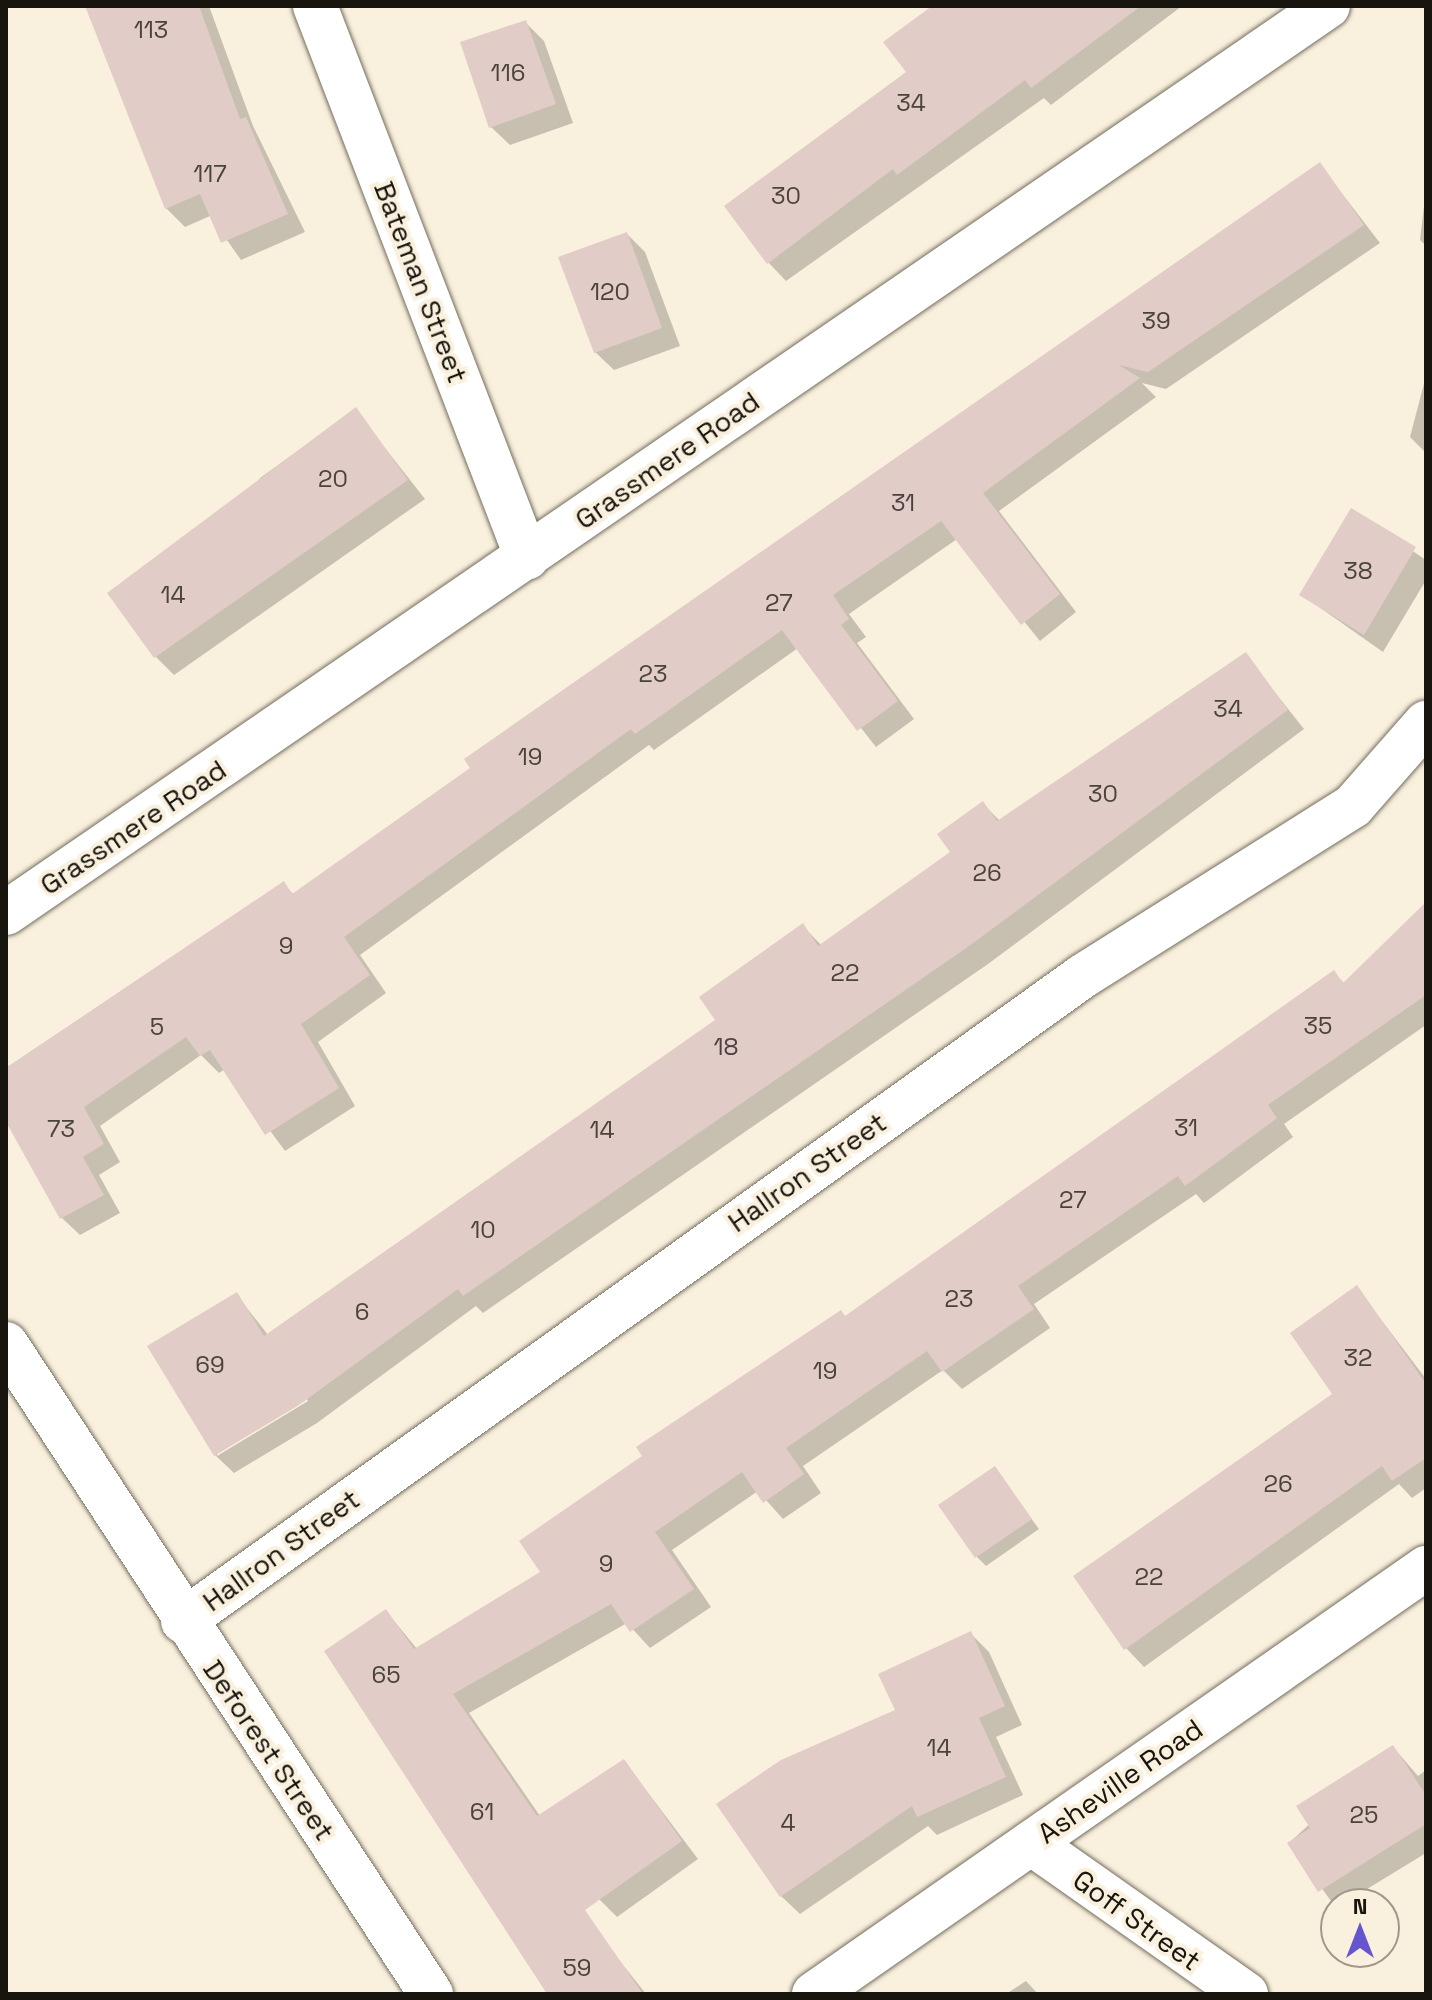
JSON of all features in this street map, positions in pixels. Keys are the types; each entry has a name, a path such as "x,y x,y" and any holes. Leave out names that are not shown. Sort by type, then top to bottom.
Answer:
{"street":[{"name":"Bateman Street","path":"315,6 527,558"},
{"name":"Grassmere Road","path":"6,913 1328,6"},
{"name":"Hallron Street","path":"183,1621 1083,976 1353,806 1426,723"},
{"name":"Deforest Street","path":"6,1344 183,1621 431,1994"},
{"name":"Asheville Road","path":"814,1994 1426,1568"},
{"name":"Goff Street","path":"1031,1843 1246,1994"}],"building":[{"path":"85,6 199,6 240,119 246,117 288,214 221,243 200,194 165,209"},
{"path":"932,6 1141,6 1031,88 1025,80 897,175 893,169 767,264 724,206 906,72 883,42"},
{"path":"526,20 556,104 489,128 460,42"},
{"path":"1320,162 1364,225 1148,372 1119,365 1140,378 983,493 1060,594 1021,625 941,521 833,595 849,619 841,625 898,701 857,731 782,630 635,734 631,729 344,937 370,975 301,1024 339,1088 265,1135 210,1050 200,1056 186,1037 84,1107 104,1144 83,1157 104,1195 60,1219 6,1122 6,1068 284,881 292,894 470,768 464,759"},
{"path":"627,232 662,328 594,353 558,257"},
{"path":"356,407 408,480 154,658 107,593"},
{"path":"1351,508 1416,547 1364,635 1299,595"},
{"path":"1246,652 1288,710 969,946 463,1296 458,1289 299,1405 214,1456 147,1346 237,1292 264,1336 715,1020 699,997 803,923 818,946 950,852 937,834 983,801 997,821"},
{"path":"1426,902 1426,995 1268,1105 1277,1118 1185,1186 1178,1176 1018,1286 1034,1309 942,1372 927,1351 786,1448 804,1474 763,1503 742,1472 655,1532 694,1589 630,1632 611,1604 453,1694 537,1816 624,1759 682,1841 585,1910 643,1994 547,1994 324,1651 386,1609 414,1649 540,1572 519,1541 642,1456 636,1447 841,1310 845,1316 1334,970 1343,983"},
{"path":"1357,1285 1426,1384 1426,1458 1392,1481 1382,1466 1124,1650 1073,1576 1332,1394 1290,1333"},
{"path":"995,1466 1032,1519 975,1558 938,1505"},
{"path":"971,1631 1005,1706 979,1718 1006,1777 917,1817 912,1806 780,1897 716,1804 781,1760 895,1710 878,1674"},
{"path":"1393,1745 1426,1795 1426,1824 1318,1892 1287,1843 1310,1828 1296,1806"}]}
